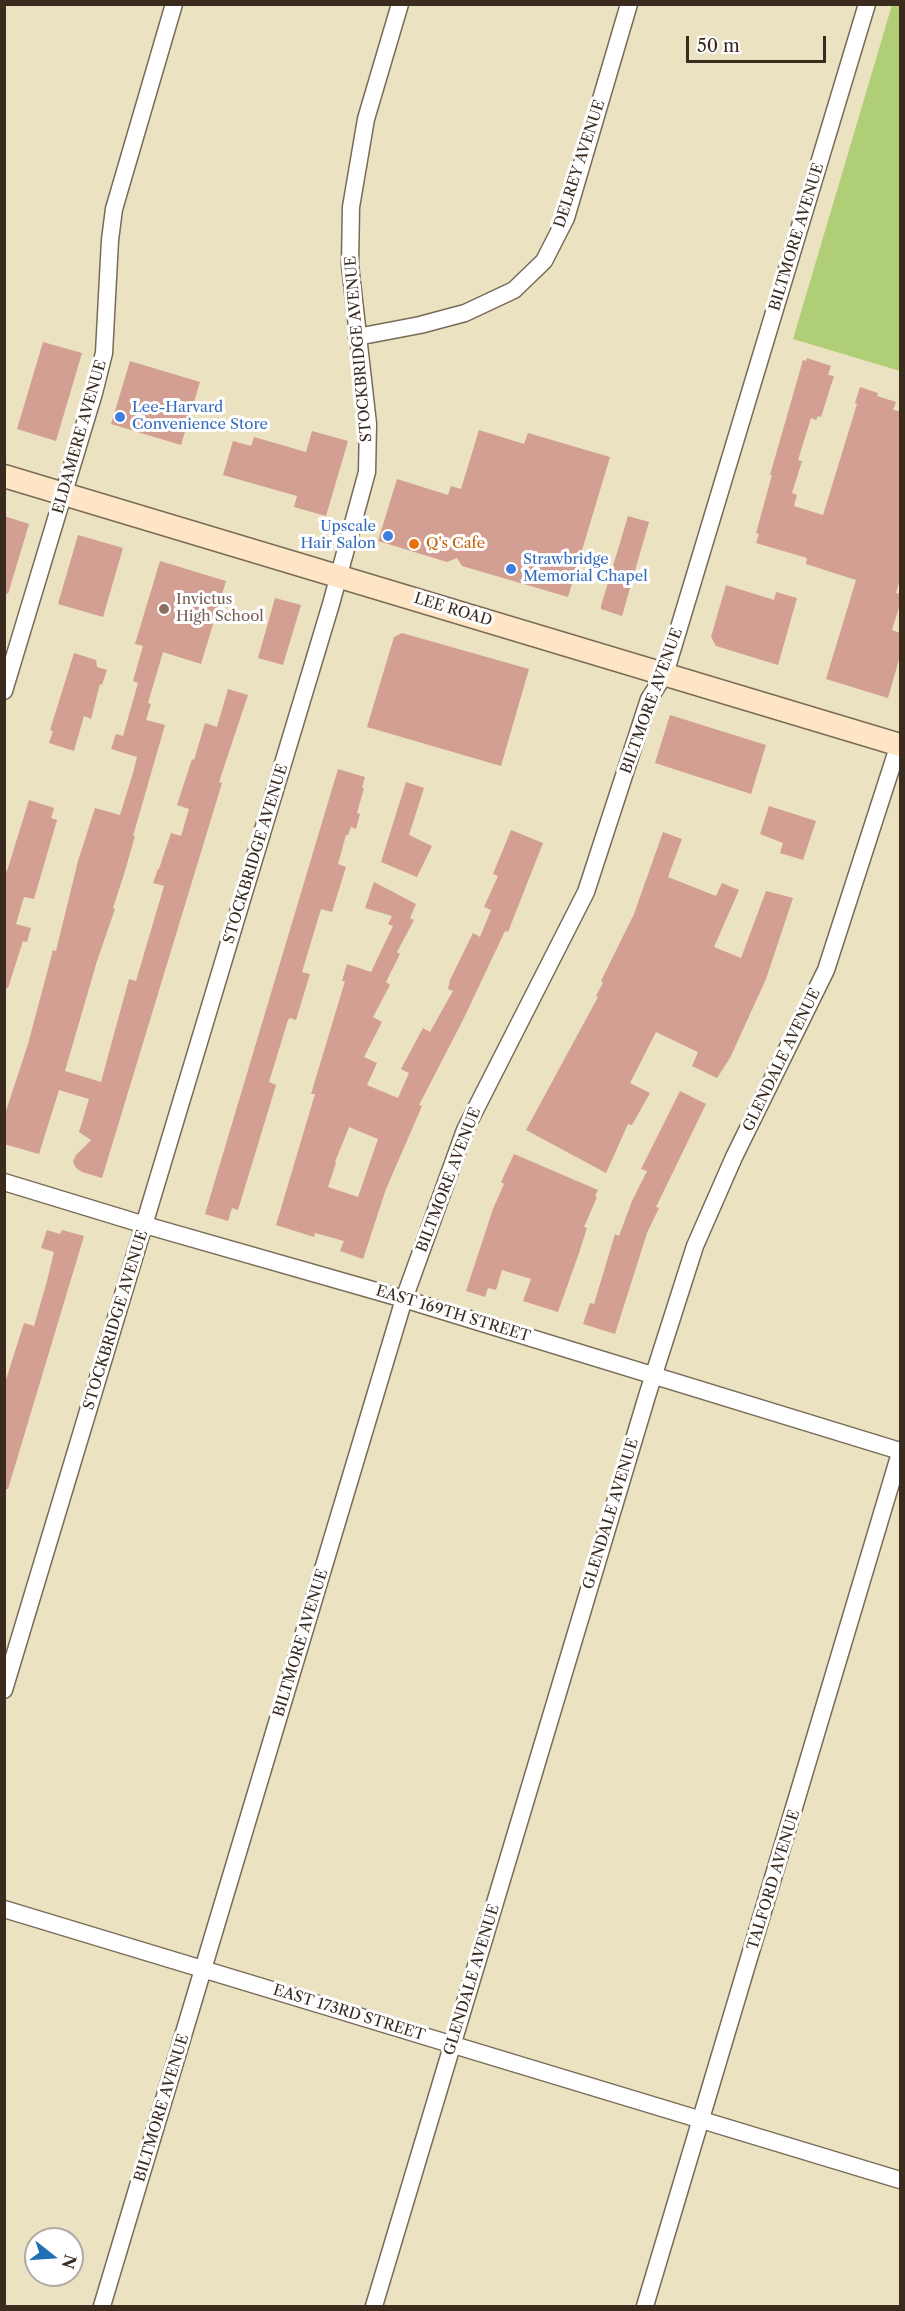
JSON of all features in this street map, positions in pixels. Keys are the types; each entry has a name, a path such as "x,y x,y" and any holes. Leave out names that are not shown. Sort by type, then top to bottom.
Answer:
{"main road":[{"name":"LEE ROAD","path":"4,476 900,743"}],"street":[{"name":"ELDAMERE AVENUE","path":"4,691 104,353 114,209 174,4"},
{"name":"STOCKBRIDGE AVENUE","path":"4,1690 339,576 367,472 368,424 350,265 351,207 366,119 400,4"},
{"name":"DELREY AVENUE","path":"357,337 420,325 465,313 514,290 544,261 566,218 629,4"},
{"name":"BILTMORE AVENUE","path":"102,2307 404,1299 465,1130 586,892 649,699 664,674 867,4"},
{"name":"GLENDALE AVENUE","path":"374,2307 653,1375 695,1246 734,1157 826,970 900,743"},
{"name":"EAST 169TH STREET","path":"4,1182 404,1299 900,1452"},
{"name":"TALFORD AVENUE","path":"645,2307 900,1452"},
{"name":"EAST 173RD STREET","path":"4,1910 900,2180"}],"green space":[{"path":"892,5 900,5 900,371 793,339"}],"building":[{"path":"43,342 82,353 56,441 17,429"},
{"path":"807,358 831,366 828,375 834,376 821,417 818,416 816,420 811,418 798,460 802,461 792,493 797,495 794,506 823,515 857,404 855,403 860,387 896,402 893,410 900,411 900,579 896,593 900,594 900,604 892,630 900,633 900,656 888,698 826,679 856,580 806,564 807,558 756,543 759,534 756,533 772,475 770,475 803,360 806,361"},
{"path":"130,361 200,382 181,445 111,424"},
{"path":"479,430 524,444 528,433 610,457 568,597 462,566 457,558 447,562 378,541 397,479 448,495 451,486 461,489"},
{"path":"312,431 348,441 326,516 294,507 297,496 223,475 233,441 251,446 254,437 306,452"},
{"path":"4,516 29,524 8,594 4,593"},
{"path":"628,516 649,522 622,616 601,609 601,606"},
{"path":"78,535 123,548 103,617 58,604"},
{"path":"160,561 226,581 201,664 163,652 148,703 151,704 146,720 165,725 113,908 115,909 97,961 65,1071 101,1082 129,979 136,981 164,886 153,883 171,833 181,836 189,809 177,805 205,723 217,727 228,689 248,695 219,782 222,783 102,1178 82,1172 73,1162 76,1155 91,1140 79,1132 89,1099 59,1090 39,1154 4,1144 4,1117 28,1044 53,950 56,951 78,861 95,808 120,815 133,773 137,757 111,749 116,734 123,736 138,683 133,681 143,646 135,644"},
{"path":"726,585 774,600 776,592 797,598 778,665 716,646 711,637"},
{"path":"275,598 301,605 283,665 258,658"},
{"path":"402,633 529,669 501,766 367,727 394,637"},
{"path":"74,653 96,660 97,667 107,670 102,685 100,684 91,719 84,716 74,751 49,743 53,731 50,730"},
{"path":"670,715 766,745 751,794 655,763"},
{"path":"338,769 365,777 357,813 360,814 356,829 351,827 346,835 338,864 346,867 332,912 321,909 302,972 310,974 296,1020 290,1018 288,1020 269,1082 276,1085 238,1210 232,1208 228,1221 205,1214"},
{"path":"406,782 424,788 409,835 432,846 417,877 381,862"},
{"path":"29,800 54,808 51,818 57,820 34,899 24,897 16,924 31,928 27,942 23,941 8,988 4,988 4,870 7,871"},
{"path":"769,806 816,821 803,860 780,853 783,843 760,834"},
{"path":"511,830 543,843 508,932 505,931 419,1105 422,1106 386,1189 363,1259 340,1251 344,1241 315,1233 314,1237 276,1225 315,1094 311,1094 345,981 342,981 347,964 371,972 393,926 388,924 392,916 365,908 374,882 416,904 410,918 414,920 397,952 400,954 386,982 390,985 373,1017 382,1022 364,1057 377,1063 367,1085 398,1098 409,1073 401,1069 423,1028 430,1032 453,991 448,989 450,980 473,933 480,937 491,910 484,907 498,876 493,874","holes":["349,1127 378,1139 358,1197 328,1187"]},
{"path":"663,832 682,839 668,877 716,896 722,883 739,890 714,947 741,958 766,891 793,898 766,979 730,1058 717,1078 692,1066 698,1052 656,1032 630,1083 650,1093 632,1125 628,1124 606,1173 526,1130 598,997 596,996 603,983 601,981 634,914"},
{"path":"680,1091 706,1104 656,1207 659,1208 647,1233 615,1334 583,1324 590,1303 594,1304 615,1234 619,1236 632,1201 647,1171 641,1169"},
{"path":"514,1154 598,1190 558,1312 523,1301 531,1279 502,1270 496,1290 488,1288 485,1297 466,1291 493,1209 504,1184 501,1182"},
{"path":"47,1230 60,1234 62,1230 84,1236 8,1489 4,1489 4,1386 24,1323 34,1326 47,1281 54,1252 41,1248"}],"place":[{"name":"Lee-Harvard Convenience Store","path":"120,417"},
{"name":"Upscale Hair Salon","path":"388,536"},
{"name":"Q's Cafe","path":"414,544"},
{"name":"Strawbridge Memorial Chapel","path":"511,569"},
{"name":"Invictus High School","path":"164,609"}]}
